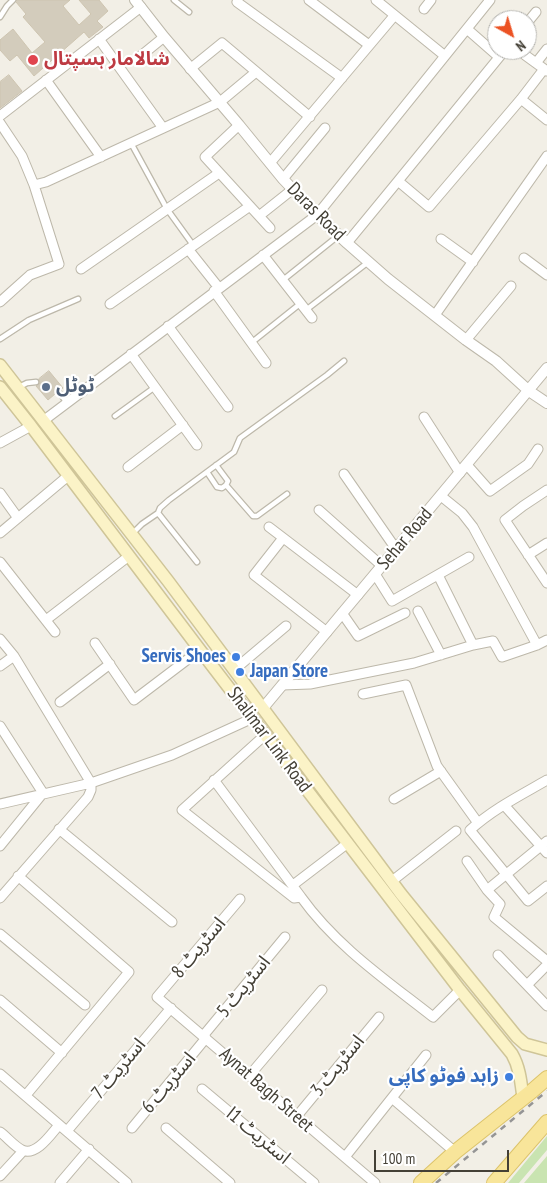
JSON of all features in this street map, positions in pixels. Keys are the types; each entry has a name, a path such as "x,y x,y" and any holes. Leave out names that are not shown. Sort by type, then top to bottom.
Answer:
{"main road":[{"name":"Shalimar Link Road","path":"0,365 168,581 392,881 517,1037 526,1044 547,1050"},
{"name":"Shalimar Link Road","path":"0,387 460,990 512,1054 520,1074 523,1098"},
{"path":"155,591 168,581"},
{"path":"363,862 372,855"},
{"path":"421,1183 455,1152 547,1078"},
{"path":"494,1183 547,1122"}],"street":[{"path":"238,0 237,2 342,78"},
{"path":"309,0 369,45"},
{"path":"376,0 445,56"},
{"path":"424,9 431,0"},
{"path":"43,421 317,215 490,0"},
{"path":"0,116 99,39 138,4"},
{"name":"Daras Road","path":"138,4 283,179 317,215 368,262 466,340 496,361 529,391 547,403"},
{"path":"270,163 394,16"},
{"path":"467,29 487,43"},
{"path":"137,59 164,37"},
{"path":"99,39 163,128"},
{"path":"190,69 222,43 310,117"},
{"path":"536,63 547,49"},
{"path":"347,243 497,60"},
{"path":"398,181 429,206 546,70 532,60"},
{"path":"34,185 46,182 220,102 256,72"},
{"path":"46,80 101,157"},
{"path":"521,99 547,120"},
{"path":"0,123 22,156 34,185 59,264 30,276 0,302"},
{"path":"239,124 205,157 270,228"},
{"path":"283,179 326,128"},
{"path":"435,316 547,156"},
{"path":"81,269 219,173"},
{"path":"259,216 292,189"},
{"path":"110,304 250,206"},
{"path":"441,239 473,262"},
{"path":"191,247 266,364"},
{"path":"263,255 312,318"},
{"path":"524,258 547,275"},
{"path":"466,340 511,286"},
{"path":"168,326 228,407"},
{"path":"131,354 197,445"},
{"name":"Sehar Road","path":"263,708 547,368"},
{"path":"424,417 463,469 490,491 528,464 538,449"},
{"path":"128,467 183,425"},
{"path":"0,443 31,426"},
{"path":"344,474 396,549"},
{"path":"0,533 68,476"},
{"path":"547,490 505,520 547,583"},
{"path":"0,493 18,518"},
{"path":"441,496 462,513 473,527 537,645"},
{"path":"319,510 382,566"},
{"path":"269,527 358,595"},
{"path":"283,538 254,575 327,632"},
{"path":"528,555 547,543"},
{"path":"46,620 129,556"},
{"path":"375,574 392,601 469,557"},
{"path":"0,562 56,632"},
{"path":"438,575 473,645"},
{"path":"418,612 441,655"},
{"path":"342,613 358,636 405,613"},
{"path":"234,670 286,626"},
{"path":"0,639 14,656 91,783 88,797 0,898"},
{"path":"282,685 310,684 414,663 473,645 493,641 502,657 547,640"},
{"path":"95,643 134,700 200,650"},
{"path":"0,666 14,656"},
{"path":"60,702 110,664"},
{"path":"363,694 406,685 437,766 478,823"},
{"path":"0,804 91,783 172,755 252,718"},
{"path":"0,726 43,794"},
{"path":"266,735 182,810 294,898 301,897"},
{"path":"394,800 441,771"},
{"path":"214,780 313,914 354,955 433,1017 460,990"},
{"path":"547,780 504,805 470,830 528,901 547,886"},
{"path":"0,846 43,794"},
{"path":"487,890 506,874 545,847 504,805"},
{"path":"59,829 172,922"},
{"path":"392,881 456,831"},
{"path":"293,885 348,843"},
{"path":"467,861 487,890 500,904 494,917 547,961"},
{"path":"18,876 129,972 26,1095"},
{"name":"اسٹریٹ 8","path":"157,997 240,899"},
{"path":"0,934 85,1005"},
{"name":"اسٹریٹ 5","path":"205,1037 285,937"},
{"path":"498,955 547,1006"},
{"path":"527,985 547,965"},
{"path":"249,1076 322,990"},
{"name":"Aynat Bagh Street","path":"157,997 345,1157 364,1179 375,1183"},
{"path":"0,1000 62,1053"},
{"name":"اسٹریٹ 7","path":"23,1150 31,1152 35,1150 63,1128 171,1008"},
{"name":"اسٹریٹ 3","path":"297,1116 379,1016"},
{"name":"اسٹریٹ 6","path":"132,1128 205,1037"},
{"path":"345,1157 426,1055"},
{"path":"0,1074 127,1183"},
{"name":"اسٹریٹ 1ا","path":"202,1090 314,1183"},
{"path":"392,1098 455,1152"},
{"path":"166,1128 230,1183"},
{"path":"0,1132 23,1150 0,1176"},
{"path":"60,1183 89,1149"}],"lane":[{"path":"0,17 7,6 14,0"},
{"path":"174,0 189,12"},
{"path":"131,143 166,209 191,247"},
{"path":"283,280 339,235"},
{"path":"251,343 368,262"},
{"path":"0,339 29,320 78,299"},
{"path":"132,534 158,513 160,508 169,500 234,452 240,438 344,361"},
{"path":"18,388 26,383 36,382"},
{"path":"115,416 155,387"},
{"path":"58,392 67,403"},
{"path":"207,472 217,487 222,488 226,485 228,481 216,465"},
{"path":"226,485 253,516 257,516 287,494"},
{"path":"158,513 197,562"}],"green space":[{"path":"547,1136 547,1150 519,1183 508,1183"},
{"path":"547,1156 547,1183 524,1183"}],"building":[{"path":"17,0 70,0 63,6 79,25 91,14 79,0 99,0 108,11 97,21 103,27 89,38 84,32 34,76 17,55 10,61 0,50 0,40 13,29 32,53 45,42 23,17 26,14 16,2"},
{"path":"9,75 22,91 0,108 0,82"},
{"path":"49,371 63,388 55,388 55,394 48,400 36,386 40,383 39,379"}],"railway":[{"path":"436,1183 547,1091"}],"place":[{"name":"شالامار ہسپتال","path":"33,60"},
{"name":"ٹوٹل","path":"46,387"},
{"name":"Servis Shoes","path":"236,657"},
{"name":"Japan Store","path":"240,672"},
{"name":"زاہد فوٹو کاپی","path":"509,1077"}]}
